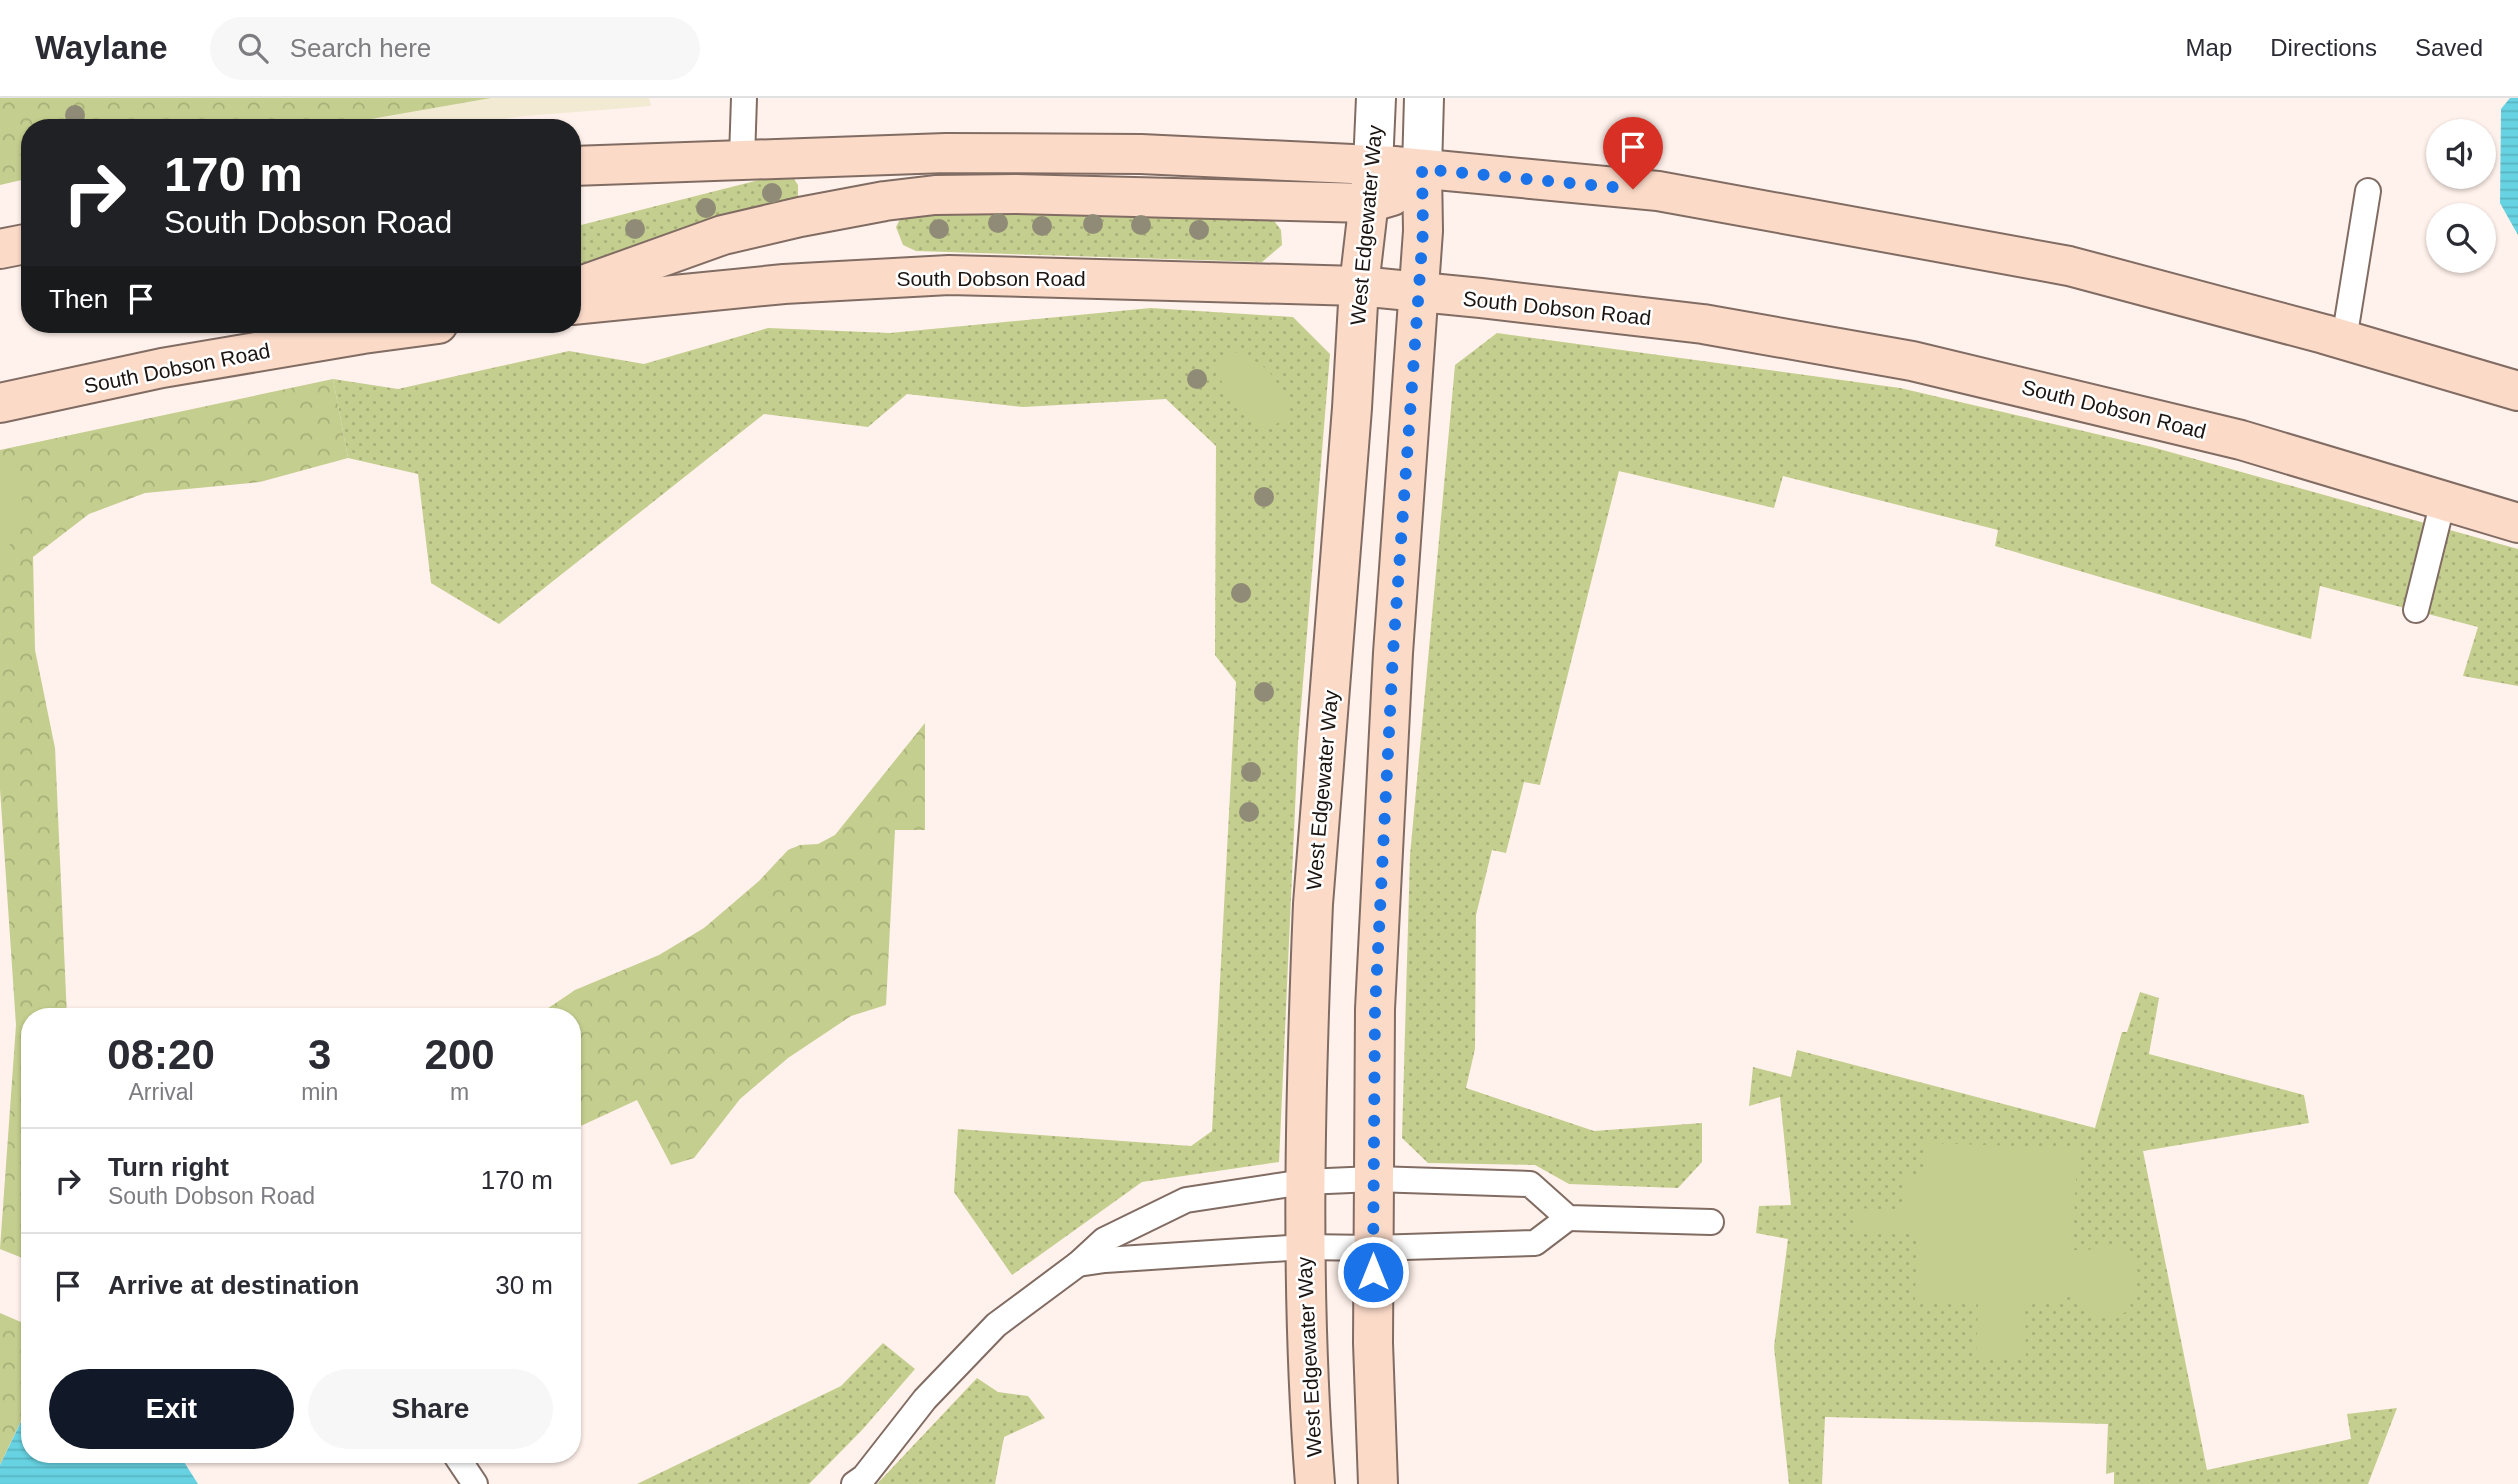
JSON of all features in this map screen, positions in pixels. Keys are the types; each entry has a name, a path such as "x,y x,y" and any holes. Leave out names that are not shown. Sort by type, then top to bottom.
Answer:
{"main road":[{"path":"581,166 946,153 1099,154 1371,184 1399,194 1422,169"},
{"path":"1378,1484 1373,1343 1375,1009 1393,653 1423,231 1422,169"},
{"path":"1422,169 1658,191 2069,266 2344,340 2518,391"},
{"path":"581,286 723,235 897,199 935,195 1371,184"},
{"name":"West Edgewater Way","path":"1315,1484 1304,1247 1313,904 1359,286 1371,184"},
{"path":"0,249 21,245"},
{"name":"South Dobson Road","path":"581,304 785,284 949,275 1359,286 1481,298 1703,324 1912,361 2241,440 2518,523"},
{"name":"South Dobson Road","path":"0,403 162,368 370,333"}],"street":[{"name":"West Edgewater Way","path":"1371,184 1376,98"},
{"path":"1422,169 1424,98"}],"lane":[{"path":"742,159 744,98"},
{"path":"2344,340 2368,191"},
{"path":"2416,610 2443,501"},
{"path":"854,1484 864,1477 925,1399 996,1325 1078,1264 1104,1240 1186,1200 1304,1182 1374,1179 1530,1185 1568,1218"},
{"path":"1078,1264 1304,1247 1373,1248 1535,1243 1568,1218 1711,1222"},
{"path":"461,1463 475,1484"}],"shaded area":[{"path":"16,98 649,98 651,106 503,119 26,119"}],"green space":[{"path":"0,98 491,98 371,119 21,119 21,180 0,185"},
{"path":"779,175 792,176 798,185 798,199 581,272 581,225"},
{"path":"904,211 1272,218 1281,230 1282,245 1262,262 916,251 903,245 896,227"},
{"path":"1151,308 1293,317 1330,354 1298,743 1279,1162 1142,1182 1012,1275 954,1192 958,1129 1191,1146 1212,1131 1236,682 1215,655 1216,446 1166,399 1023,407 907,394 868,427 764,414 499,624 431,583 418,474 348,458 333,379 398,389 569,351 644,364 768,328 890,333"},
{"path":"1497,333 1900,388 2152,447 2518,549 2518,686 2463,676 2478,627 2320,586 2311,639 1995,546 1998,530 1783,476 1774,508 1619,471 1540,785 1524,782 1506,853 1492,850 1476,915 1475,1049 1466,1088 1594,1131 1702,1123 1702,1162 1678,1188 1569,1184 1535,1165 1428,1163 1402,1138 1410,856 1455,365"},
{"path":"1243,352 1268,370 1290,401 1287,418 1276,424 1260,427 1231,400 1222,384 1217,363 1227,353"},
{"path":"333,379 348,458 260,482 145,493 89,514 33,557 35,650 55,748 67,1008 21,1008 21,1257 0,1249 16,1025 0,789 0,450"},
{"path":"9,466 20,486 22,512 15,536 9,546 0,553 0,467"},
{"path":"925,723 925,830 895,830 886,1005 851,1016 788,1058 740,1099 694,1158 671,1165 637,1100 581,1126 581,1008 548,1008 575,990 659,955 704,928 759,881 788,850 800,845 818,844 835,835"},
{"path":"2140,992 2159,998 2149,1054 2304,1095 2309,1123 2143,1151 2207,1470 2351,1439 2347,1414 2397,1408 2368,1484 2114,1484 2114,1472 2106,1474 2108,1424 1825,1417 1822,1484 1789,1484 1774,1347 1788,1239 1756,1233 1759,1206 1791,1205 1780,1097 1749,1106 1753,1067 1791,1077 1797,1050 2095,1128 2122,1032 2127,1032"},
{"path":"1925,1143 2078,1148 2072,1250 2088,1250 2109,1244 2127,1251 2133,1258 2138,1275 2137,1284 2128,1302 2133,1309 2112,1316 2096,1316 2082,1308 2067,1293 2066,1304 2025,1302 2026,1360 1976,1357 1978,1303 1915,1301 1917,1234 1854,1232 1854,1208 1905,1210 1906,1176 1924,1177"},
{"path":"0,1313 21,1322 21,1421 0,1465"},
{"path":"883,1343 915,1369 863,1429 809,1484 637,1484 841,1386"},
{"path":"977,1378 998,1392 1028,1396 1045,1418 1004,1437 995,1484 877,1484"}],"water":[{"path":"2510,98 2518,98 2518,235 2500,203 2501,109"},
{"path":"21,1422 21,1463 185,1463 198,1484 0,1484 0,1465"}],"route":[{"path":"1373,1272 1375,1009 1393,653 1423,231 1422,169 1633,189"}]}
